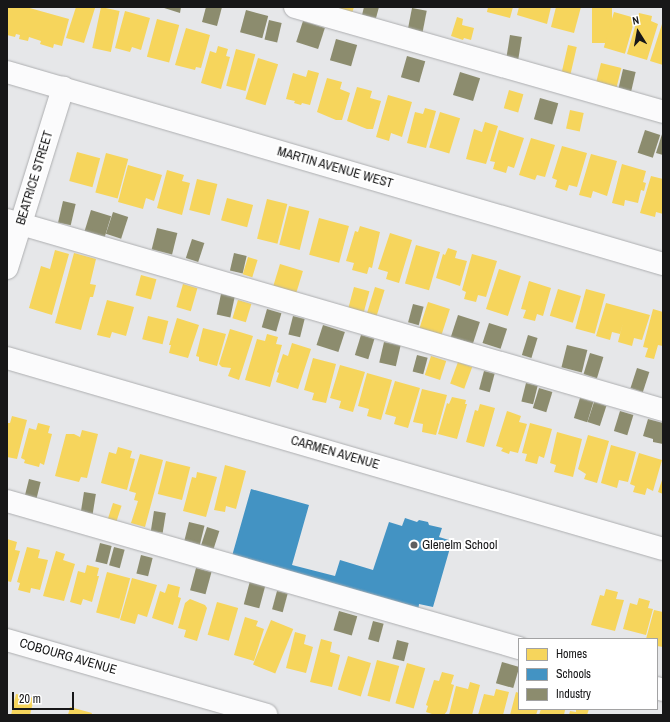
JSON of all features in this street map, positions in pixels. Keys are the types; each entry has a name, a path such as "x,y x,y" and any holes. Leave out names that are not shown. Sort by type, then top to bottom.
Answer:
{"street":[{"path":"295,7 663,112"},
{"name":"MARTIN AVENUE WEST","path":"7,72 663,264"},
{"name":"BEATRICE STREET","path":"7,268 14,222 63,88"},
{"path":"14,222 663,410"},
{"name":"CARMEN AVENUE","path":"7,358 663,549"},
{"path":"7,501 518,648"},
{"name":"COBOURG AVENUE","path":"7,640 266,715"}],"building: Homes":[{"path":"7,7 26,7 69,19 62,46 54,44 53,48 40,44 41,41 29,37 28,41 19,39 20,35 16,34 15,37 7,35"},
{"path":"76,7 95,8 84,43 66,38"},
{"path":"101,7 120,11 111,52 92,48"},
{"path":"333,7 354,7 352,13"},
{"path":"488,7 513,7 510,18 487,12"},
{"path":"519,7 551,7 547,24 517,15"},
{"path":"556,7 581,7 574,33 551,27"},
{"path":"592,7 612,7 612,43 592,43"},
{"path":"125,11 150,18 141,50 132,47 130,52 115,48"},
{"path":"614,12 635,18 625,54 604,48"},
{"path":"639,13 652,16 651,21 658,24 647,60 627,54"},
{"path":"457,17 463,19 462,25 474,28 471,40 464,38 463,40 451,36"},
{"path":"157,19 179,25 169,63 147,57"},
{"path":"663,21 663,65 650,61"},
{"path":"186,28 210,35 201,68 196,67 195,70 175,65"},
{"path":"568,45 577,47 570,76 561,74"},
{"path":"218,46 228,49 226,56 230,57 221,89 201,83 210,51 216,53"},
{"path":"236,49 255,54 245,91 226,86"},
{"path":"258,58 278,64 266,105 245,99"},
{"path":"601,63 621,68 615,94 594,89"},
{"path":"308,70 319,73 310,105 302,103 301,105 294,103 295,101 286,99 293,73 306,77"},
{"path":"327,78 342,82 340,89 350,93 342,120 336,120 317,112"},
{"path":"357,87 372,91 370,98 381,101 373,129 367,129 347,121"},
{"path":"509,90 523,94 518,112 504,108"},
{"path":"388,95 412,102 402,137 391,133 389,141 376,137"},
{"path":"425,108 436,111 426,148 407,143 415,112 423,114"},
{"path":"570,110 584,113 580,131 566,129"},
{"path":"440,112 460,118 449,154 429,147"},
{"path":"485,122 498,126 486,164 466,159 474,129 482,132"},
{"path":"499,130 524,138 514,168 508,166 506,173 493,169 495,162 490,161"},
{"path":"531,138 555,145 545,177 537,175 535,180 519,175"},
{"path":"562,146 587,153 577,187 569,185 567,191 555,187 557,180 552,178"},
{"path":"77,152 100,158 92,187 69,181"},
{"path":"106,153 128,159 118,199 95,193"},
{"path":"591,154 617,161 607,196 593,191 591,198 579,195"},
{"path":"622,164 646,171 643,182 646,183 644,191 641,190 638,203 625,200 624,206 612,203"},
{"path":"128,165 162,175 154,201 146,198 143,209 118,202"},
{"path":"167,170 184,175 182,181 190,183 182,215 157,208"},
{"path":"651,176 663,179 663,214 656,212 655,217 640,213"},
{"path":"197,179 217,184 210,215 189,210"},
{"path":"227,198 253,205 247,227 221,220"},
{"path":"267,199 287,204 277,244 257,239"},
{"path":"289,206 309,211 300,250 279,245"},
{"path":"319,218 349,226 339,263 309,255"},
{"path":"360,226 380,232 372,268 369,267 367,274 352,270 354,263 346,261 355,231 358,232"},
{"path":"390,233 412,240 399,283 386,279 388,272 378,269"},
{"path":"416,245 440,252 429,290 405,283"},
{"path":"448,248 457,251 455,258 467,261 460,286 436,278 443,254 445,255"},
{"path":"55,250 69,254 52,315 29,308 41,266 50,269"},
{"path":"74,253 96,259 90,284 96,285 93,297 90,297 81,330 55,323"},
{"path":"472,254 497,261 486,297 478,295 476,302 464,299 466,292 462,290"},
{"path":"248,257 258,260 252,277 243,274"},
{"path":"280,264 303,271 296,293 273,286"},
{"path":"499,269 521,276 508,316 486,309"},
{"path":"141,275 156,279 151,299 136,295"},
{"path":"529,281 551,288 543,316 537,314 535,321 523,318 526,310 521,309"},
{"path":"183,284 197,288 191,311 176,307"},
{"path":"354,287 369,291 364,313 348,309"},
{"path":"375,287 385,290 377,316 367,313"},
{"path":"558,289 581,296 573,323 550,316"},
{"path":"586,289 605,294 595,334 575,329"},
{"path":"107,300 134,307 126,336 112,332 110,338 97,335"},
{"path":"238,300 251,304 246,322 232,318"},
{"path":"428,302 450,309 442,335 420,328"},
{"path":"606,303 650,315 642,340 634,338 632,346 618,342 623,323 620,334 612,332 610,340 596,336"},
{"path":"653,309 663,312 663,346 658,345 654,359 645,357 648,348 643,347"},
{"path":"148,316 168,321 163,344 142,339"},
{"path":"177,318 199,325 188,358 169,353 171,345 169,345"},
{"path":"203,328 226,334 217,366 199,361 199,357 196,356"},
{"path":"230,329 253,336 239,380 228,376 231,368 222,367 219,364"},
{"path":"267,334 278,337 276,344 282,345 270,387 245,380 257,339 265,341"},
{"path":"292,343 311,349 298,389 276,382 279,373 277,372 283,354 288,356"},
{"path":"431,356 446,361 440,380 425,375"},
{"path":"313,358 336,364 326,403 312,400 314,393 304,390"},
{"path":"458,362 472,367 464,389 450,384"},
{"path":"340,365 365,372 353,412 339,408 341,401 330,398"},
{"path":"367,373 392,380 381,420 367,416 369,409 358,406"},
{"path":"395,381 420,388 408,428 394,424 396,417 385,414"},
{"path":"422,389 447,395 436,435 422,432 423,424 413,422"},
{"path":"452,397 466,400 465,404 467,404 457,439 438,434 447,403 449,404"},
{"path":"480,404 495,408 484,447 466,442 475,410 478,411"},
{"path":"507,411 521,416 519,422 527,424 518,453 510,451 509,454 501,451 503,448 496,446"},
{"path":"12,416 27,420 17,459 7,457 7,423 10,423"},
{"path":"38,423 50,426 48,433 52,434 44,465 40,463 39,467 24,463 25,460 21,458 29,428 36,430"},
{"path":"530,423 552,429 544,458 539,456 537,464 525,461 527,454 522,453"},
{"path":"82,430 98,434 87,478 81,477 79,482 55,476 66,434 74,434 80,437"},
{"path":"557,432 582,439 573,477 554,472 556,465 550,463"},
{"path":"588,435 609,441 597,483 584,479 586,474 578,469"},
{"path":"611,445 636,452 628,482 619,480 617,488 601,483"},
{"path":"118,447 132,451 130,458 135,459 127,490 101,483 109,452 116,454"},
{"path":"639,453 662,460 653,491 647,488 645,495 633,492 635,486 630,484"},
{"path":"140,454 163,460 145,527 131,523 138,501 134,500 136,493 129,491"},
{"path":"166,461 190,467 182,500 158,494"},
{"path":"225,465 246,471 236,509 226,506 225,512 214,510"},
{"path":"197,472 217,477 206,517 183,511 192,477 196,478"},
{"path":"663,477 663,494 658,492"},
{"path":"113,503 122,506 116,524 107,521"},
{"path":"7,539 17,542 15,550 20,551 11,582 7,581"},
{"path":"27,547 40,550 38,558 48,560 40,590 31,588 30,593 18,590 20,583 17,582"},
{"path":"56,551 65,554 63,560 75,564 64,601 43,596"},
{"path":"87,565 99,568 97,576 99,576 92,602 83,599 81,605 70,602 78,571 85,573"},
{"path":"107,572 130,578 119,619 96,613"},
{"path":"132,578 157,585 147,617 138,614 135,624 120,620"},
{"path":"168,584 180,587 178,597 181,598 173,625 152,618 160,591 165,593"},
{"path":"606,589 618,592 616,599 624,600 615,631 591,625 600,595 604,596"},
{"path":"639,598 650,601 648,608 653,609 646,635 623,629 630,603 637,605"},
{"path":"190,599 205,605 207,608 197,641 184,637 186,630 178,628 185,603"},
{"path":"217,602 238,608 229,641 208,635"},
{"path":"654,610 663,612 663,647 658,646 658,638 646,638"},
{"path":"245,617 258,621 256,626 264,629 254,661 234,655"},
{"path":"271,620 293,629 275,673 253,665"},
{"path":"295,632 306,635 304,644 313,647 306,673 286,668"},
{"path":"321,639 332,642 330,652 340,655 332,687 310,682"},
{"path":"348,656 371,663 361,696 338,689"},
{"path":"377,660 399,666 390,702 367,696"},
{"path":"407,663 425,668 414,709 395,703"},
{"path":"442,672 454,675 451,684 454,685 447,711 444,715 435,715 426,712 428,706 426,705 434,680 439,681"},
{"path":"470,682 480,685 472,715 449,715 456,686 468,689"},
{"path":"496,689 509,692 503,715 478,715 484,694 494,696"},
{"path":"516,692 518,693 518,710 538,710 536,715 510,715"},
{"path":"16,694 34,698 30,715 11,715"},
{"path":"70,707 92,713 91,715 68,715"},
{"path":"541,710 565,710 564,715 539,715"},
{"path":"576,710 589,710 587,715 569,715 570,711 576,712"}],"building: Schools":[{"path":"251,489 309,505 292,565 335,576 340,560 373,570 389,522 402,526 405,518 417,522 419,520 428,522 429,525 442,528 439,537 452,541 433,607 419,604 418,612 232,556"}],"building: Industry":[{"path":"161,7 181,7 180,13"},
{"path":"206,7 222,7 217,26 202,22"},
{"path":"364,7 379,7 376,18 362,15"},
{"path":"412,8 427,11 423,32 408,30"},
{"path":"246,10 268,16 262,38 240,32"},
{"path":"269,20 282,23 277,42 265,39"},
{"path":"303,21 325,28 318,49 296,42"},
{"path":"510,35 522,37 518,60 506,58"},
{"path":"336,39 357,45 351,66 330,60"},
{"path":"407,56 425,61 419,82 401,77"},
{"path":"623,69 636,72 630,96 617,93"},
{"path":"460,72 480,78 473,101 453,95"},
{"path":"540,98 558,103 552,124 534,119"},
{"path":"645,130 660,135 653,158 638,153"},
{"path":"663,131 663,155 656,153"},
{"path":"63,201 76,204 71,225 58,222"},
{"path":"91,210 111,216 104,240 84,234"},
{"path":"113,212 128,217 121,239 106,234"},
{"path":"157,228 177,233 172,254 152,249"},
{"path":"192,239 204,243 198,262 186,258"},
{"path":"234,253 247,256 243,273 230,271"},
{"path":"221,294 235,297 230,317 217,315"},
{"path":"413,304 424,307 419,325 408,322"},
{"path":"267,309 281,313 276,331 262,327"},
{"path":"458,315 480,322 473,344 451,337"},
{"path":"293,316 305,319 300,337 288,334"},
{"path":"489,323 507,329 501,349 483,343"},
{"path":"323,325 345,332 338,352 317,345"},
{"path":"361,335 374,339 368,359 355,355"},
{"path":"528,335 538,338 531,358 522,355"},
{"path":"384,342 401,346 396,366 379,362"},
{"path":"567,345 587,350 582,372 561,367"},
{"path":"590,353 603,357 597,378 584,374"},
{"path":"417,355 428,358 423,374 413,371"},
{"path":"637,368 649,372 643,392 631,388"},
{"path":"484,371 495,374 490,392 479,389"},
{"path":"526,383 538,386 533,404 521,401"},
{"path":"539,388 552,392 546,412 533,408"},
{"path":"580,398 593,402 587,422 574,418"},
{"path":"594,402 606,406 600,426 588,422"},
{"path":"620,411 633,415 627,435 614,431"},
{"path":"648,419 663,423 663,444 653,442 653,439 643,436"},
{"path":"29,479 41,482 36,502 24,499"},
{"path":"84,492 96,494 93,514 81,512"},
{"path":"154,511 166,513 163,533 151,531"},
{"path":"189,522 205,526 199,547 184,543"},
{"path":"207,527 219,531 213,551 201,547"},
{"path":"100,543 112,546 107,564 95,561"},
{"path":"114,547 125,550 120,568 109,565"},
{"path":"141,555 153,558 148,576 136,573"},
{"path":"196,568 211,572 206,594 190,590"},
{"path":"250,581 265,585 259,608 244,604"},
{"path":"277,591 288,594 283,612 272,609"},
{"path":"339,611 357,616 352,635 333,630"},
{"path":"373,621 384,624 379,642 368,639"},
{"path":"397,640 409,643 404,661 392,658"},
{"path":"502,662 518,667 513,688 496,683"}],"place":[{"name":"Glenelm School","path":"414,545"}]}
